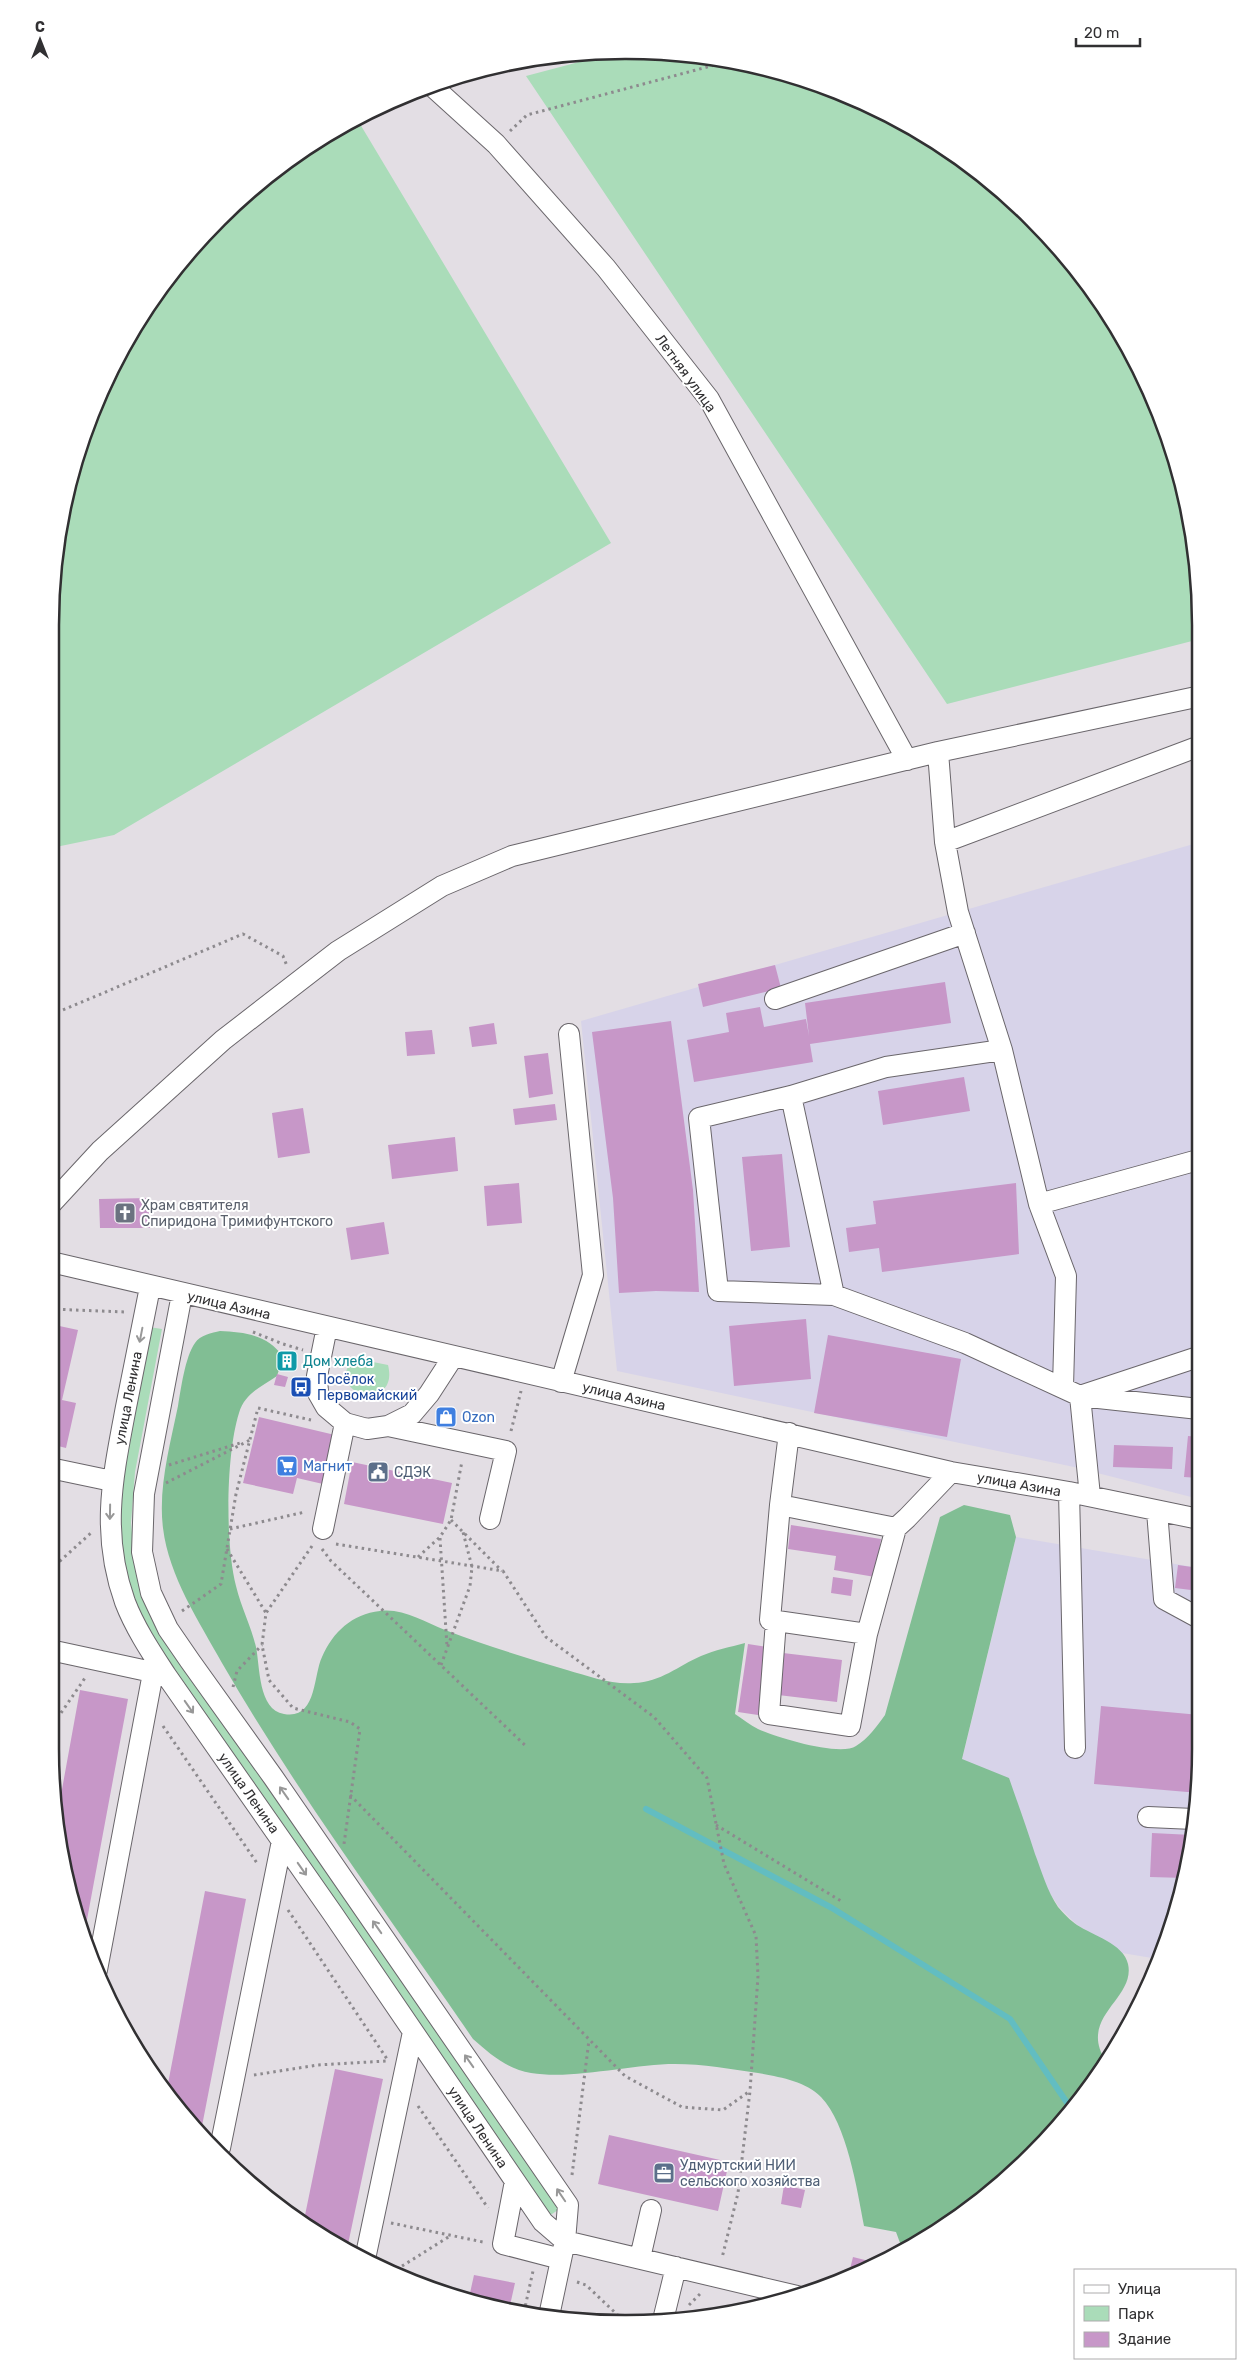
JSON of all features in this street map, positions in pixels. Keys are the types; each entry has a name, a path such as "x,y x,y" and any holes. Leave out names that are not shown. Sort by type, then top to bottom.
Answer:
{"street":[{"name":"Летняя улица","path":"438,91 496,144 606,268 709,399 907,760"},
{"path":"59,1195 100,1151 223,1040 338,951 442,886 512,856 938,752 1192,698"},
{"path":"945,842 1192,749"},
{"path":"938,752 945,842 958,912 1002,1050 1039,1204 1066,1276 1071,1391 1090,1496"},
{"path":"775,1000 965,933"},
{"path":"561,1382 593,1275 569,1034"},
{"path":"1002,1050 886,1067 791,1096 699,1118 718,1290 834,1295 965,1343 1071,1391 1192,1407"},
{"path":"791,1096 834,1295"},
{"path":"1039,1204 1192,1162"},
{"name":"улица Азина","path":"59,1264 150,1287 789,1433 951,1472 1069,1492 1192,1518"},
{"name":"улица Ленина","path":"150,1287 112,1481 110,1517 114,1556 125,1602 160,1674 282,1841 413,2032 543,2222 561,2259"},
{"name":"улица Ленина","path":"182,1294 149,1471 142,1521 142,1552 151,1592 174,1637 568,2205"},
{"path":"327,1328 317,1376 318,1392 326,1407 345,1426 367,1429 388,1426 412,1414 429,1394 454,1357"},
{"path":"1071,1391 1192,1359"},
{"path":"325,1537 328,1507 345,1426"},
{"path":"388,1426 506,1451 490,1519"},
{"path":"789,1433 780,1505 770,1620 867,1634"},
{"path":"59,1470 112,1481"},
{"path":"776,1621 769,1714 850,1726 867,1634 896,1528 951,1472"},
{"path":"1069,1492 1075,1748"},
{"path":"780,1505 896,1528"},
{"path":"1157,1511 1164,1599 1192,1614"},
{"path":"59,1652 160,1674 148,1704 95,1946"},
{"path":"1148,1817 1187,1819"},
{"path":"221,2145 282,1841"},
{"path":"367,2253 413,2032"},
{"path":"515,2181 503,2244 561,2259 640,2258 783,2293"},
{"path":"550,2310 561,2259 568,2205"},
{"path":"640,2258 651,2210"},
{"path":"664,2314 676,2267"}],"path":[{"path":"496,144 527,115 711,66"},
{"path":"59,1012 243,934 283,956 295,984"},
{"path":"59,1309 145,1312"},
{"path":"506,1451 525,1374"},
{"path":"177,1615 221,1584 230,1529 258,1408 345,1426"},
{"path":"149,1471 250,1440"},
{"path":"418,1557 440,1537 451,1520 466,1443"},
{"path":"230,1529 328,1507"},
{"path":"451,1520 503,1572 546,1637 654,1717 701,1771 706,1778 724,1864 756,1936 758,1976 750,2091 738,2193 718,2277 686,2308"},
{"path":"441,1665 470,1586 472,1566 463,1532"},
{"path":"325,1537 266,1613 262,1645 269,1680 293,1708 350,1722 360,1729 340,1874"},
{"path":"325,1537 418,1557 503,1572"},
{"path":"325,1537 331,1561 527,1747"},
{"path":"440,1537 447,1648"},
{"path":"227,1549 266,1613"},
{"path":"148,1704 273,1886 402,2083 491,2212"},
{"path":"350,1795 626,2076 682,2107 723,2110 750,2091"},
{"path":"716,1825 841,1900"},
{"path":"568,2205 589,2039"},
{"path":"234,2078 318,2065 388,2061"},
{"path":"374,2219 485,2242 487,2234"},
{"path":"399,2268 450,2236"},
{"path":"525,2306 536,2253"},
{"path":"561,2259 616,2315"}],"shaded area":[{"path":"1192,844 1192,1497 1074,1467 617,1371 581,1021"},
{"path":"1016,1537 1192,1567 1191,1786 1181,1859 1173,1895 1152,1958 1122,1953 1076,1924 1059,1907 962,1760"}],"green space":[{"path":"626,59 663,60 699,64 772,78 808,89 876,117 940,154 999,199 1052,252 1075,280 1116,342 1134,375 1149,409 1173,479 1181,515 1191,588 1192,641 947,704 526,76 585,60"},
{"path":"361,125 611,543 114,835 59,846 60,588 70,515 89,443 117,375 135,342 176,280 199,252 252,199 280,176 311,154"},
{"path":"149,1327 162,1329 135,1472 131,1523 134,1553 146,1596 561,2208 549,2216 174,1671 140,1617 121,1554 120,1474"},
{"path":"220,1331 238,1332 255,1336 271,1344 283,1357 277,1376 249,1395 239,1413 232,1451 228,1499 232,1568 238,1594 256,1647 265,1696 269,1705 275,1711 284,1714 295,1714 303,1710 308,1704 322,1657 338,1632 352,1620 361,1616 380,1611 389,1611 413,1616 460,1636 521,1656 617,1683 653,1680 706,1654 745,1643 735,1714 752,1726 778,1737 822,1748 848,1749 864,1740 885,1715 940,1517 964,1505 1010,1515 1016,1537 962,1759 1009,1778 1045,1881 1058,1907 1077,1925 1114,1946 1125,1957 1128,1964 1128,1976 1124,1988 1102,2020 1098,2032 1099,2046 1103,2054 1075,2094 1052,2122 999,2175 971,2198 940,2220 900,2244 896,2232 864,2226 850,2158 838,2123 821,2097 800,2083 766,2075 685,2064 565,2075 531,2073 507,2064 492,2055 473,2039 281,1759 222,1663 178,1581 166,1546 163,1528 163,1482 184,1373 189,1356 197,1340"},
{"path":"353,1358 388,1365 389,1380 383,1390 374,1394 364,1394 354,1390 348,1382 346,1371"}],"building":[{"path":"775,965 781,988 703,1007 698,984"},
{"path":"945,982 951,1023 810,1044 813,1062 694,1082 687,1040 729,1032 726,1013 760,1007 764,1027 806,1019 809,1036 805,1003"},
{"path":"671,1021 693,1190 699,1292 656,1291 619,1293 613,1198 592,1032"},
{"path":"494,1023 497,1044 472,1047 469,1027"},
{"path":"432,1030 435,1054 407,1056 405,1032"},
{"path":"548,1053 553,1094 529,1098 524,1056"},
{"path":"964,1077 970,1111 883,1125 878,1091"},
{"path":"555,1104 557,1120 515,1125 513,1109"},
{"path":"303,1108 310,1153 278,1158 272,1113"},
{"path":"455,1137 458,1171 392,1179 388,1145"},
{"path":"782,1154 790,1247 751,1251 742,1157"},
{"path":"519,1183 522,1223 487,1226 484,1186"},
{"path":"1016,1183 1019,1254 882,1272 879,1248 849,1252 846,1228 876,1224 873,1201"},
{"name":"Храм святителя Спиридона Тримифунтского","path":"150,1198 150,1228 100,1228 99,1199"},
{"path":"384,1222 389,1254 351,1260 346,1228"},
{"path":"806,1319 811,1379 734,1386 729,1326"},
{"path":"59,1326 78,1330 62,1400 76,1403 66,1448 59,1446"},
{"path":"828,1335 961,1359 947,1437 814,1413"},
{"name":"Дом хлеба","path":"282,1352 295,1356 292,1370 278,1366"},
{"path":"277,1374 288,1377 285,1387 274,1385"},
{"name":"Ozon","path":"440,1408 455,1410 452,1425 438,1423"},
{"name":"Магнит","path":"259,1417 335,1435 323,1484 297,1478 293,1494 243,1483"},
{"path":"1188,1436 1192,1436 1192,1478 1184,1477"},
{"path":"1114,1445 1173,1447 1172,1469 1113,1467"},
{"path":"352,1462 452,1483 443,1524 344,1504"},
{"path":"791,1525 881,1539 875,1577 834,1570 836,1556 788,1549"},
{"path":"1178,1565 1192,1567 1192,1590 1175,1588"},
{"path":"833,1577 853,1580 851,1596 831,1593"},
{"path":"748,1644 768,1647 758,1715 738,1712"},
{"path":"783,1653 842,1660 837,1702 778,1695"},
{"path":"80,1690 128,1699 86,1923 70,1859 61,1795"},
{"path":"1101,1706 1192,1714 1190,1792 1094,1784"},
{"path":"1152,1833 1185,1835 1177,1878 1150,1877"},
{"path":"205,1891 246,1899 202,2125 168,2083"},
{"path":"335,2069 383,2079 348,2242 305,2216"},
{"name":"Удмуртский НИИ сельского хозяйства","path":"609,2135 729,2162 718,2211 598,2184"},
{"path":"784,2185 805,2190 801,2208 781,2204"},
{"path":"853,2257 868,2261 850,2268"},
{"path":"474,2275 515,2283 511,2303 470,2293"}],"waterway":[{"path":"646,1809 832,1908 1010,2019 1067,2103"}],"place":[{"name":"Храм святителя Спиридона Тримифунтского","path":"125,1213"},
{"name":"Дом хлеба","path":"287,1361"},
{"name":"Посёлок Первомайский","path":"301,1387"},
{"name":"Ozon","path":"446,1417"},
{"name":"Магнит","path":"287,1466"},
{"name":"СДЭК","path":"378,1472"},
{"name":"Удмуртский НИИ сельского хозяйства","path":"664,2173"}]}
